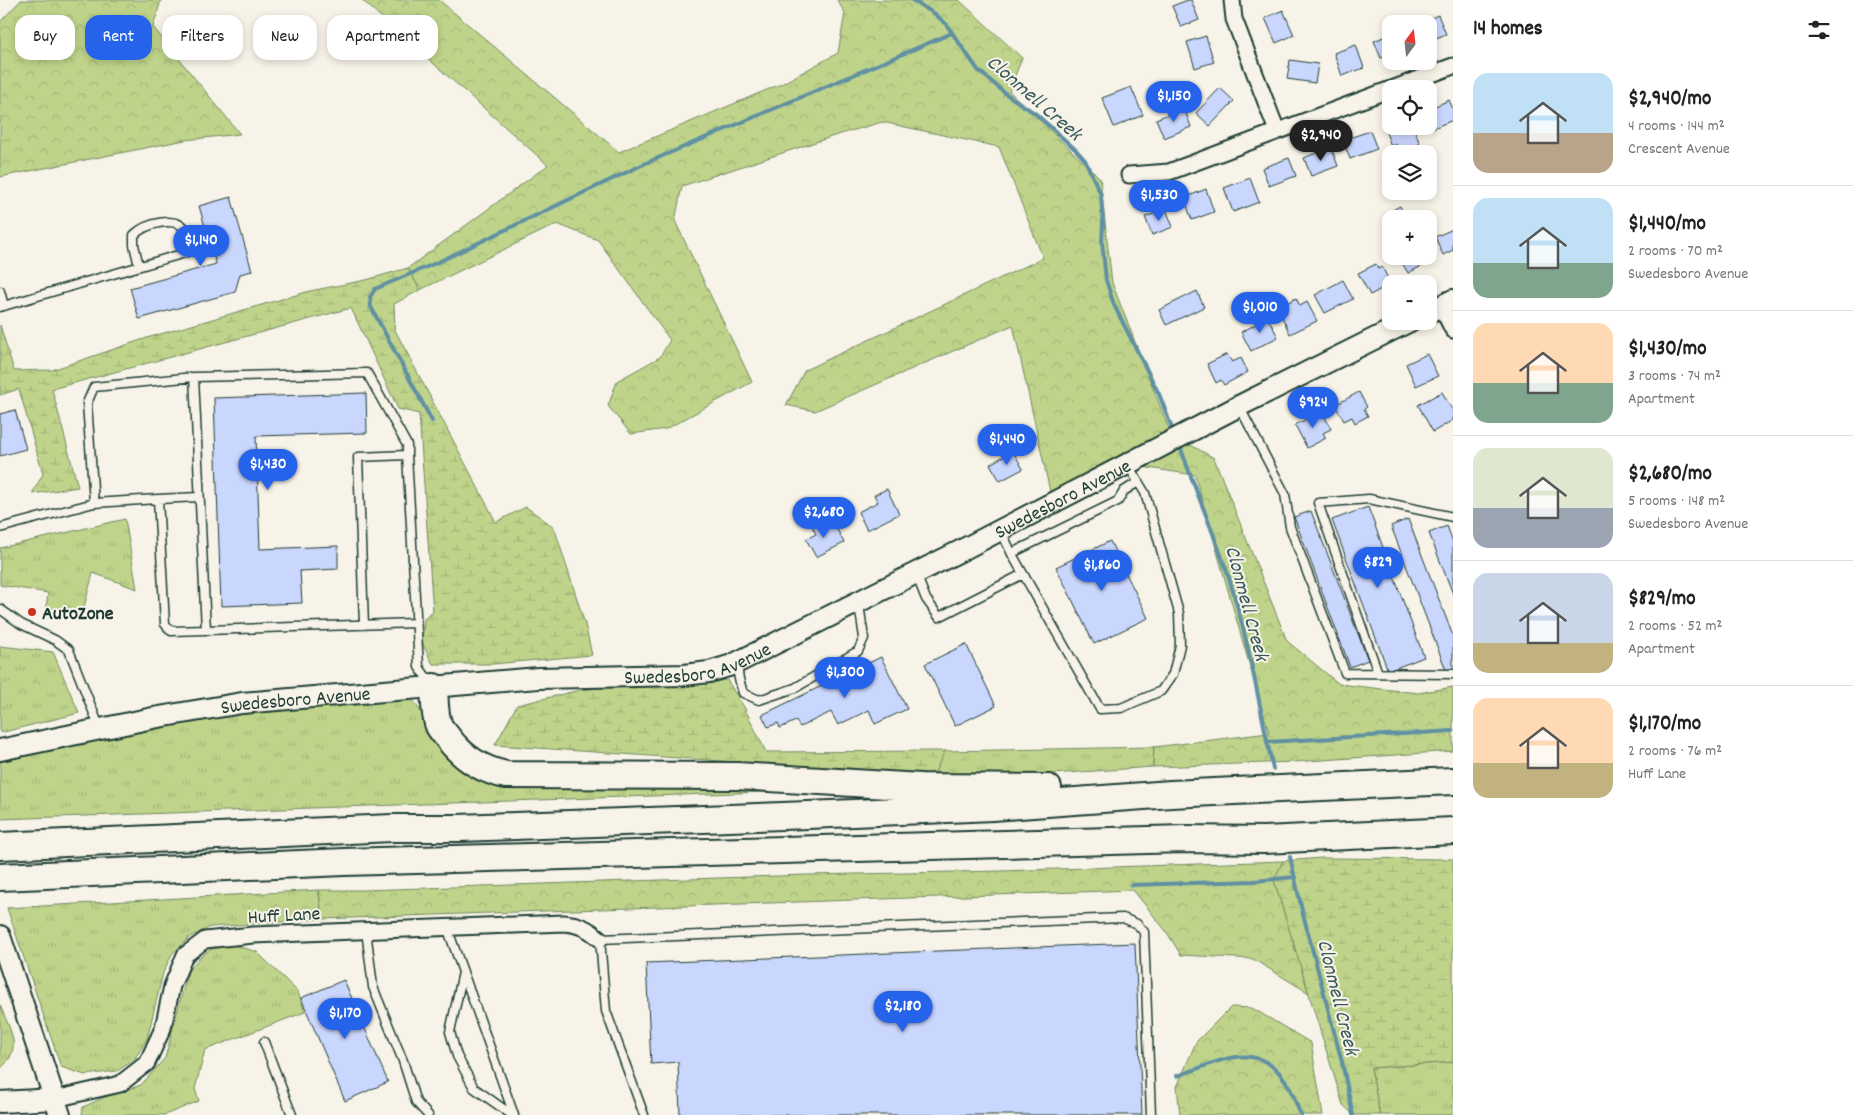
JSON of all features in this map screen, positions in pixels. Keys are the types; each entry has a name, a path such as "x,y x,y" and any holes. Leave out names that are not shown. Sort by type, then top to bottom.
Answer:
{"highway":[{"path":"434,687 435,709 440,726 456,749 479,766 494,773 506,775 737,776 921,787 1030,787 1171,794"},
{"path":"0,846 392,828 459,828 993,807 1171,794 1453,781"},
{"path":"0,877 403,860 1136,840 1264,840 1453,831"},
{"path":"1356,836 1453,843"},
{"path":"0,892 93,889 403,860"}],"street":[{"path":"1232,0 1234,19 1277,132"},
{"path":"1416,80 1453,66"},
{"path":"1130,175 1169,172 1382,93"},
{"path":"1441,306 1453,330"},
{"name":"Swedesboro Avenue","path":"0,750 153,718 242,704 575,676 684,675 720,669 737,663 916,574 1239,406 1392,330"},
{"name":"Huff Lane","path":"58,1107 120,1084 147,1062 163,1028 172,986 186,956 205,940 253,935 366,930 576,924 590,930 600,939"},
{"path":"0,936 58,1107 0,1102"}],"lane":[{"path":"0,291 2,306 185,253 190,246 186,231 178,224 170,222 139,230 134,235 134,245 139,266"},
{"path":"94,503 87,403 94,387 194,377 368,373 407,445 419,667 434,687"},
{"path":"194,377 206,630"},
{"path":"1239,406 1284,494 1290,527 1345,673 1453,674"},
{"path":"364,625 358,457 407,455"},
{"path":"1001,531 1023,574 1100,709 1121,708 1161,691 1174,674 1180,645 1179,613 1144,493 1128,464"},
{"path":"1012,553 1118,501 1124,491 1138,482"},
{"path":"0,528 94,503 200,497"},
{"path":"158,499 165,624 171,631 416,624"},
{"path":"1378,673 1318,503 1370,499 1453,517"},
{"path":"916,574 926,599 939,617 1023,574"},
{"path":"737,663 738,679 744,693 759,700 795,688 858,651 864,638 859,602"},
{"path":"0,609 21,624 55,640 70,650 100,729"},
{"path":"644,1115 606,1011 600,939 1123,918 1137,924 1144,932 1151,1115"},
{"path":"447,927 513,1115"},
{"path":"366,930 373,987 403,1061 416,1102 428,1115"},
{"path":"463,972 450,1032 457,1056 474,1088 513,1115"},
{"path":"264,1042 292,1115"}],"green space":[{"path":"21,0 161,0 153,27 162,38 162,60 180,60 240,134 185,140 0,177 0,22"},
{"path":"362,0 439,0 619,152 781,84 838,53 845,13 837,0 959,0 1022,58 1009,91 1100,178 1112,283 1171,434 1214,458 1287,641 1339,684 1418,693 1453,687 1453,751 1294,762 1153,767 1154,747 1269,733 1195,475 1115,463 1051,496 1013,325 815,411 786,405 805,370 1043,258 999,147 882,122 682,186 675,221 752,382 666,429 631,434 608,406 617,381 660,357 670,340 598,240 557,224 420,290 408,268 548,165 430,60 438,60 438,15 379,15"},
{"path":"408,268 420,290 394,304 395,330 496,522 526,507 554,527 585,624 592,655 493,664 433,664 422,643 424,619 433,612 419,414 398,409 351,308 52,389 78,487 32,494 43,474 19,389 0,395 0,325 14,371 52,370 150,337 310,291 366,280"},
{"path":"125,519 137,589 93,573 83,611 46,608 48,593 0,585 0,548"},
{"path":"0,646 53,652 79,713 0,733"},
{"path":"670,680 727,680 744,707 766,752 945,751 933,776 495,745 517,705 580,690"},
{"path":"412,699 443,743 462,763 765,782 765,792 0,819 0,762 87,741 203,718"},
{"path":"1154,747 1153,767 1022,776 933,776 945,751"},
{"path":"1322,858 1453,859 1453,1062 1371,1068 1380,1115 1354,1115 1343,1105 1274,880 1283,861"},
{"path":"1283,861 1274,880 1309,993 1253,959 1181,955 1166,931 1133,890 322,919 319,890 1001,871"},
{"path":"319,890 322,919 210,927 190,937 172,954 163,973 147,1039 134,1060 117,1071 85,1075 61,1067 7,908"},
{"path":"234,945 257,952 298,992 305,1012 205,1050 195,1089 199,1101 165,1115 82,1115 83,1107 105,1097 141,1085 165,1058 188,971 199,958 211,949"},
{"path":"0,1005 11,1031 13,1046 12,1054 0,1069"},
{"path":"1231,1007 1252,1008 1311,1043 1323,1115 1180,1115 1177,1087 1196,1042"},
{"path":"1453,1062 1453,1115 1380,1115 1371,1068"}],"building":[{"path":"1191,0 1199,20 1181,27 1172,6"},
{"path":"1283,10 1294,35 1276,43 1265,18"},
{"path":"1438,15 1446,34 1438,37"},
{"path":"1206,36 1214,62 1195,68 1187,42"},
{"path":"1382,38 1382,58 1381,58 1374,41"},
{"path":"1356,45 1364,68 1342,76 1334,53"},
{"path":"1290,60 1318,64 1315,83 1287,79"},
{"path":"1131,87 1143,115 1114,127 1102,98"},
{"path":"1220,88 1234,101 1210,126 1196,113"},
{"path":"1449,100 1453,109 1453,120 1437,127 1437,105"},
{"path":"1184,108 1191,127 1164,138 1156,119"},
{"path":"1370,131 1377,149 1350,159 1343,140"},
{"path":"1387,135 1416,135 1420,144 1417,145 1391,145"},
{"path":"1331,147 1338,166 1311,176 1304,158"},
{"path":"1289,158 1296,176 1269,186 1262,168"},
{"path":"1250,178 1259,202 1233,212 1224,188"},
{"path":"1206,189 1214,212 1192,220 1184,198"},
{"path":"231,197 252,271 240,274 235,292 139,319 130,288 216,264 199,206"},
{"path":"1400,206 1402,210 1392,210"},
{"path":"1166,209 1173,227 1152,235 1145,217"},
{"path":"1453,229 1453,250 1443,255 1437,242 1437,236"},
{"path":"1376,264 1378,269 1382,267 1386,275 1382,275 1382,289 1370,295 1358,273"},
{"path":"1403,265 1424,265 1408,273"},
{"path":"1343,280 1353,299 1325,313 1315,295"},
{"path":"1197,291 1204,307 1166,325 1159,310"},
{"path":"1296,298 1300,306 1307,302 1317,321 1290,334 1281,315 1287,312 1283,305"},
{"path":"1268,318 1278,337 1251,351 1241,332"},
{"path":"1227,354 1232,362 1241,358 1248,372 1224,385 1221,380 1216,383 1207,364"},
{"path":"1427,354 1438,376 1416,386 1406,364"},
{"path":"1359,392 1367,407 1364,409 1368,416 1355,423 1352,417 1344,421 1335,405"},
{"path":"1442,392 1453,411 1453,420 1433,432 1418,405"},
{"path":"366,393 367,433 256,436 260,549 338,546 338,569 300,571 302,603 221,606 214,398"},
{"path":"15,410 26,449 0,456 0,414"},
{"path":"1322,411 1331,429 1323,433 1326,438 1307,448 1295,425"},
{"path":"1013,451 1023,469 1000,481 990,464"},
{"path":"887,489 899,514 867,530 858,512 878,502 874,495"},
{"path":"1368,507 1424,657 1388,671 1332,520"},
{"path":"1311,511 1368,660 1350,667 1294,517"},
{"path":"1408,519 1453,636 1453,668 1446,670 1391,526"},
{"path":"822,521 825,527 834,523 844,543 816,557 806,539 816,534 812,526"},
{"path":"1447,526 1453,542 1453,594 1429,533"},
{"path":"1110,541 1148,618 1094,644 1056,567"},
{"path":"966,644 996,706 955,726 925,664"},
{"path":"881,657 907,709 875,724 869,710 838,725 831,712 800,727 796,721 780,728 778,723 768,727 762,715"},
{"path":"1135,943 1142,1115 680,1115 678,1062 651,1064 646,963"},
{"path":"344,980 388,1082 345,1101 301,998"}],"waterway":[{"name":"Clonmell Creek","path":"912,0 935,14 946,24 978,70 1006,94 1036,114 1085,160 1101,195 1102,242 1106,280 1114,305 1159,394 1173,431"},
{"path":"432,421 371,307 370,297 375,289 436,263 646,163 952,33"},
{"name":"Clonmell Creek","path":"1181,449 1232,588 1249,655 1273,769"},
{"path":"1267,742 1453,731"},
{"name":"Clonmell Creek","path":"1290,857 1342,1062 1353,1115"},
{"path":"1131,885 1254,881 1295,877"},
{"path":"1177,1076 1234,1057 1248,1057 1261,1060 1273,1067 1285,1080 1301,1115"}],"place":[{"name":"AutoZone","path":"32,612"}]}
